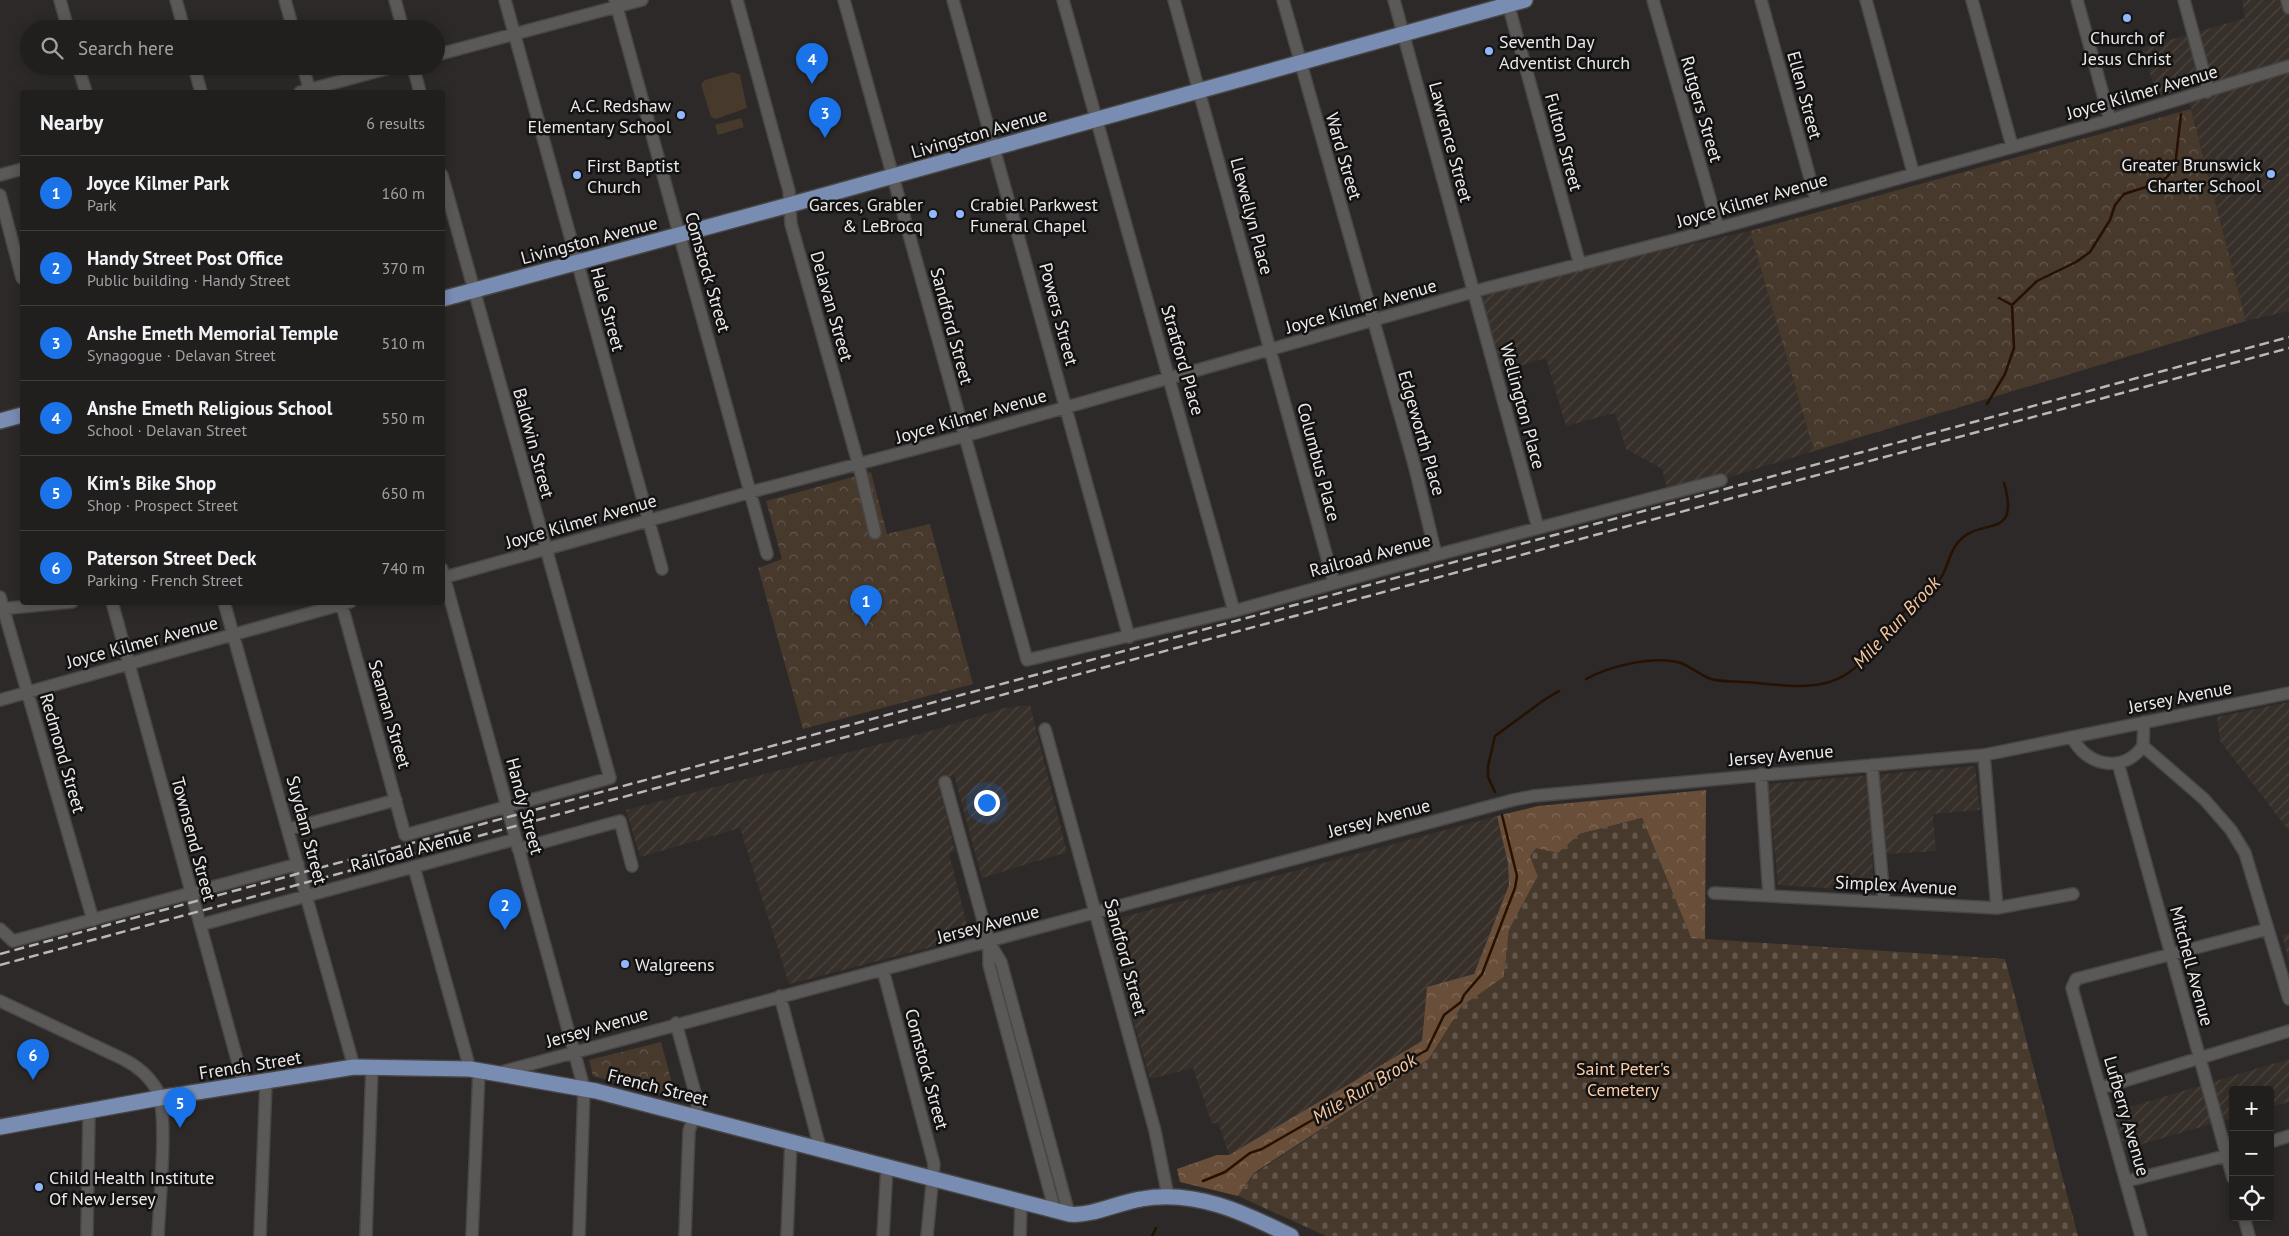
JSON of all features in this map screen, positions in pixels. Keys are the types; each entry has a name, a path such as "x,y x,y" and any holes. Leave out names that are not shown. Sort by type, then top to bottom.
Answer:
{"main road":[{"name":"Livingston Avenue","path":"445,298 1096,120 1403,34 1508,2 1526,0"},
{"path":"0,421 20,416"},
{"name":"French Street","path":"0,1127 159,1098 354,1068 372,1066 474,1070 584,1088 791,1140 1062,1212 1080,1214 1122,1202 1168,1196 1192,1198 1235,1210 1292,1236"}],"street":[{"path":"60,0 66,20"},
{"path":"176,0 182,20"},
{"path":"285,0 291,20"},
{"path":"395,0 400,20"},
{"name":"Hale Street","path":"505,0 662,568"},
{"path":"445,53 616,4 642,0"},
{"name":"Delavan Street","path":"737,0 789,190 791,224 859,466 874,533"},
{"name":"Sandford Street","path":"844,0 1027,660"},
{"name":"Powers Street","path":"953,0 1129,637"},
{"name":"Stratford Place","path":"1063,0 1234,611"},
{"name":"Llewellyn Place","path":"1174,0 1270,350"},
{"name":"Ward Street","path":"1283,0 1372,322"},
{"name":"Lawrence Street","path":"1394,0 1473,293"},
{"name":"Rutgers Street","path":"1653,0 1718,227"},
{"name":"Ellen Street","path":"1761,0 1816,200"},
{"path":"1866,0 1913,172"},
{"path":"1972,0 2012,146"},
{"path":"2077,0 2110,120"},
{"path":"2184,0 2206,80 2207,92"},
{"path":"2287,0 2289,8"},
{"name":"Fulton Street","path":"1508,2 1580,265"},
{"name":"Comstock Street","path":"616,4 768,554"},
{"name":"Joyce Kilmer Avenue","path":"445,574 751,492 859,466 1473,293 2110,120 2289,66"},
{"path":"81,75 85,90"},
{"path":"196,75 200,90"},
{"path":"304,75 306,90"},
{"path":"313,90 366,75"},
{"path":"415,75 419,90"},
{"path":"0,175 20,170"},
{"name":"Baldwin Street","path":"445,186 610,778"},
{"path":"0,195 20,270"},
{"name":"Wellington Place","path":"1473,293 1538,528"},
{"name":"Edgeworth Place","path":"1372,322 1414,464 1436,555"},
{"name":"Columbus Place","path":"1270,350 1334,583"},
{"name":"Railroad Avenue","path":"1027,660 1234,611 1436,555 1721,480"},
{"name":"Handy Street","path":"445,582 584,1088 579,1236"},
{"path":"1,605 20,604"},
{"name":"Redmond Street","path":"1,605 93,920"},
{"name":"Townsend Street","path":"113,605 244,1084"},
{"name":"Suydam Street","path":"225,605 289,829 354,1068"},
{"name":"Joyce Kilmer Avenue","path":"0,700 337,605"},
{"name":"Seaman Street","path":"345,605 405,835"},
{"name":"Jersey Avenue","path":"497,1073 676,1023 989,942 1513,800 1533,796 1761,774 1984,755 2289,693"},
{"path":"2072,737 2082,753 2092,760 2104,764 2118,763 2131,757 2143,746 2144,722"},
{"name":"Sandford Street","path":"1045,729 1155,1132 1168,1196"},
{"path":"2143,746 2204,799 2231,830 2245,853 2289,999"},
{"path":"1984,755 1997,908"},
{"name":"Mitchell Avenue","path":"2118,763 2200,1058 2229,1152"},
{"path":"1872,765 1884,901"},
{"path":"1761,774 1769,896"},
{"name":"Railroad Avenue","path":"405,835 508,808 610,778"},
{"path":"946,782 989,942 989,965 1017,1067 1062,1212"},
{"path":"289,829 396,800"},
{"name":"Railroad Avenue","path":"200,925 414,867 620,821 632,866"},
{"path":"0,929 12,941 298,864"},
{"path":"414,867 474,1070 472,1236"},
{"name":"Simplex Avenue","path":"1714,893 1997,908 2074,894"},
{"path":"2171,955 2268,929"},
{"path":"989,942 1001,962 1029,1063 1062,1212"},
{"name":"Lufberry Avenue","path":"2141,1236 2072,988 2076,979 2171,955"},
{"name":"Comstock Street","path":"883,970 934,1164 927,1236"},
{"path":"780,996 820,1148"},
{"path":"0,1001 131,1063 151,1082 159,1098 163,1114 158,1236"},
{"path":"676,1023 698,1104 690,1130 685,1236"},
{"path":"2101,1088 2289,1031"},
{"path":"1017,1067 1029,1063"},
{"path":"366,1236 372,1066"},
{"path":"260,1236 266,1081"},
{"path":"87,1234 89,1112"},
{"path":"0,1118 22,1124"},
{"path":"2274,1141 2289,1136"},
{"path":"787,1236 791,1140"},
{"path":"2127,1181 2229,1155"},
{"path":"883,1236 887,1166"},
{"path":"1020,1236 1021,1202"},
{"path":"2245,1221 2249,1236"}],"shaded area":[{"path":"2242,0 2288,0 2289,3 2289,311 2246,321 2186,88 2157,96 2142,48 2245,18"},
{"path":"1750,231 1814,451 1669,496 1662,469 1626,449 1615,413 1566,426 1546,358 1496,373 1473,293"},
{"path":"2289,702 2289,831 2220,741 2217,717"},
{"path":"1030,705 1067,852 982,878 954,775 938,780 955,851 949,853 970,937 789,984 740,828 640,857 626,810 934,730 1004,708"},
{"path":"1975,766 1980,810 1933,814 1936,851 1872,855 1874,891 1778,885 1768,784"},
{"path":"1497,816 1508,863 1509,885 1474,974 1427,987 1422,1041 1229,1155 1218,1122 1212,1124 1193,1068 1150,1079 1105,922"},
{"path":"2289,933 2289,961 2282,935"},
{"path":"2289,1059 2289,1102 2274,1106 2274,1086 2229,1086 2229,1119 2114,1152 2103,1115"}],"green space":[{"path":"733,72 740,75 747,108 716,119 711,117 701,84 705,80"},
{"path":"2191,109 2246,321 1814,451 1750,231"},
{"path":"741,118 744,127 718,135 715,125"},
{"path":"871,472 887,534 930,524 973,684 803,729 758,568 782,559 766,501"},
{"path":"1706,790 1705,940 1691,938 1642,818 1580,834 1558,853 1530,856 1538,876 1509,930 1504,977 1462,1006 1429,1059 1254,1173 1238,1196 1180,1182 1177,1169 1217,1155 1229,1155 1422,1041 1427,987 1474,974 1509,885 1508,863 1497,816 1538,806"},
{"name":"Saint Peter's Cemetery","path":"1642,818 1691,938 2005,959 2078,1236 1326,1236 1238,1196 1254,1174 1429,1059 1462,1006 1504,977 1509,930 1538,876 1530,856 1536,848 1558,853 1580,834"},
{"path":"661,1042 676,1098 593,1076 589,1060"}],"waterway":[{"name":"Mile Run Brook","path":"1987,404 2005,374 2014,348 2012,305 2037,281 2076,262 2090,252 2110,220 2115,205 2124,194 2159,183 2166,178 2172,171 2176,158 2181,114"},
{"path":"1999,298 2012,305"},
{"name":"Mile Run Brook","path":"1586,679 1619,666 1658,660 1681,663 1711,679 1719,681 1796,686 1809,686 1834,681 1853,670 1866,657 1895,620 1933,587 1941,578 1953,549 1965,536 2002,521 2007,514 2008,502 2004,483"},
{"name":"Mile Run Brook","path":"1495,792 1488,777 1488,766 1495,736 1559,691"},
{"name":"Mile Run Brook","path":"1203,1181 1225,1172 1250,1153 1262,1149 1342,1103 1354,1091 1368,1083 1383,1079 1398,1066 1427,1050 1444,1015 1461,1002 1464,995 1482,974 1515,888 1517,876 1502,815"},
{"name":"Mile Run Brook","path":"1152,1236 1156,1228"}],"railway":[{"path":"0,954 2289,337"},
{"path":"0,965 2289,348"}],"place":[{"name":"Church of Jesus Christ","path":"2127,18"},
{"name":"Seventh Day Adventist Church","path":"1489,51"},
{"name":"Anshe Emeth Religious School","path":"812,84"},
{"name":"A.C. Redshaw Elementary School","path":"681,115"},
{"name":"Anshe Emeth Memorial Temple","path":"825,138"},
{"name":"Greater Brunswick Charter School","path":"2271,174"},
{"name":"First Baptist Church","path":"577,175"},
{"name":"Garces, Grabler & LeBrocq","path":"933,214"},
{"name":"Crabiel Parkwest Funeral Chapel","path":"960,214"},
{"name":"Joyce Kilmer Park","path":"866,626"},
{"name":"Handy Street Post Office","path":"505,930"},
{"name":"Walgreens","path":"625,964"},
{"name":"Paterson Street Deck","path":"33,1080"},
{"name":"Kim's Bike Shop","path":"180,1128"},
{"name":"Child Health Institute Of New Jersey","path":"39,1187"}]}
